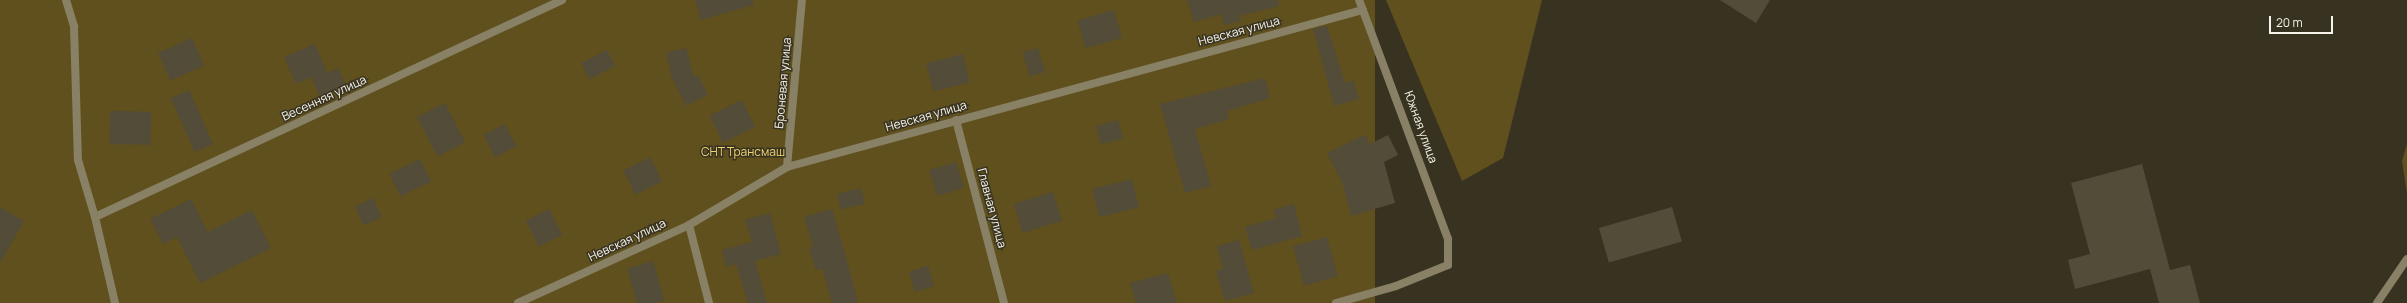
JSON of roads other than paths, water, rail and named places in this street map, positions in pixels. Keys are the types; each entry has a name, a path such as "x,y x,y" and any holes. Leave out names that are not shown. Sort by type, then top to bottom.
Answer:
{"street":[{"path":"66,0 74,27 78,160 95,217 115,303"},
{"name":"Весенняя улица","path":"95,217 562,0"},
{"name":"Броневая улица","path":"787,168 802,0"},
{"name":"Южная улица","path":"1336,303 1396,286 1448,265 1448,239 1359,0"},
{"name":"Невская улица","path":"518,303 689,224 787,168 956,120 1363,10"},
{"name":"Главная улица","path":"956,120 1004,303"},
{"path":"689,224 709,303"},
{"path":"2377,303 2407,259"}],"park label":[{"name":"СНТ Трансмаш","path":"743,152"}]}
